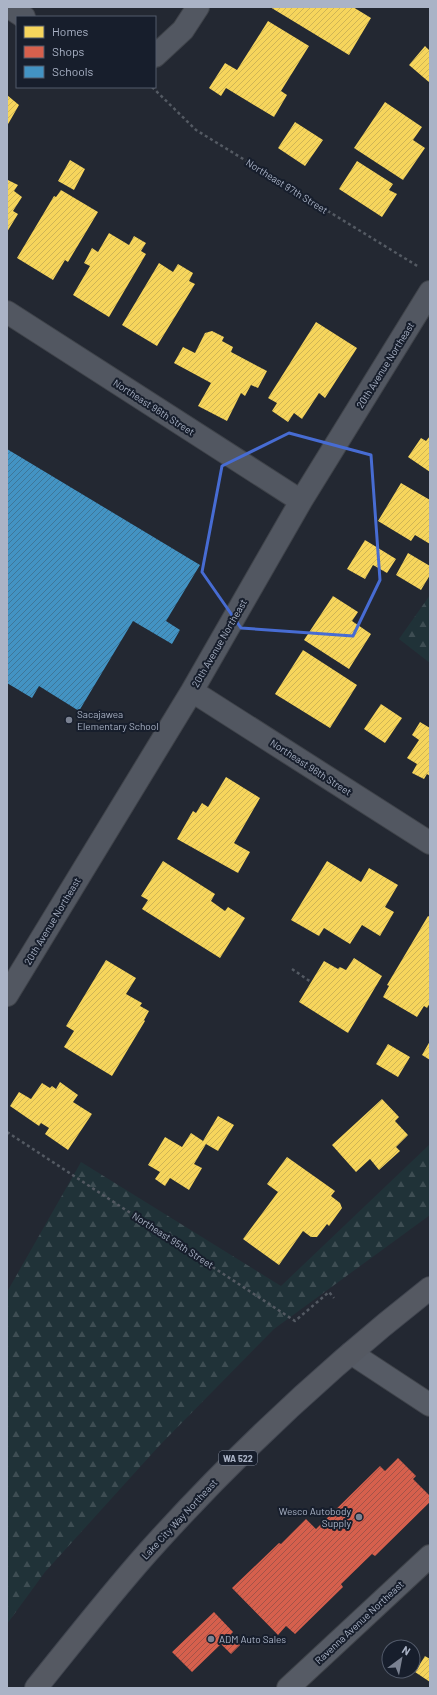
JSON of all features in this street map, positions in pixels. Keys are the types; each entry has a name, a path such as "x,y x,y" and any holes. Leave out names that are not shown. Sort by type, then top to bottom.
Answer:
{"main road":[{"name":"Lake City Way Northeast","path":"36,1688 132,1570 212,1483 280,1416 351,1353 430,1288"}],"street":[{"path":"9,7 22,16"},
{"path":"156,55 183,30 198,7"},
{"name":"20th Avenue Northeast","path":"7,995 192,691 301,501 430,292"},
{"name":"Northeast 96th Street","path":"7,312 301,501"},
{"name":"Northeast 96th Street","path":"192,691 430,843"},
{"path":"351,1353 430,1404"},
{"name":"Ravenna Avenue Northeast","path":"288,1688 430,1556"}],"path":[{"name":"Northeast 97th Street","path":"153,88 196,130 423,270"},
{"path":"292,969 312,982"},
{"name":"Northeast 95th Street","path":"7,1132 295,1321 329,1292 334,1298"}],"highlighted area":[{"path":"289,433 371,455 380,580 353,636 241,628 202,572 222,466"}],"green space":[{"path":"430,595 430,663 399,639"},
{"path":"430,1144 430,1215 274,1329 159,1446 45,1572 7,1624 7,1292 81,1162 281,1286"}],"building: Homes":[{"path":"270,7 353,7 371,18 349,55"},
{"path":"268,21 309,46 281,91 287,95 274,117 226,88 221,96 209,88 225,63 237,70"},
{"path":"425,46 430,51 430,83 409,65"},
{"path":"7,95 19,105 7,126"},
{"path":"385,102 422,127 413,140 425,148 403,180 354,148"},
{"path":"295,122 323,140 305,166 278,148"},
{"path":"70,160 85,169 74,190 58,181"},
{"path":"357,161 393,184 389,190 397,194 382,217 339,189"},
{"path":"8,180 18,185 14,191 22,197 13,211 18,214 7,232"},
{"path":"61,190 98,212 68,262 65,260 53,280 17,258 54,196 56,197"},
{"path":"109,233 129,245 134,236 146,243 141,251 146,254 109,317 73,295 90,266 84,263 92,248 98,252"},
{"path":"159,263 173,272 178,264 193,273 189,281 195,284 157,346 122,325"},
{"path":"316,322 357,348 325,398 319,393 302,419 294,413 288,422 272,411 277,403 268,398"},
{"path":"212,331 224,337 222,341 233,347 231,352 267,371 258,388 251,385 245,396 241,393 227,421 198,406 211,383 174,363 183,347 195,353 205,333"},
{"path":"430,436 430,472 408,457 421,438 426,441"},
{"path":"401,483 430,500 430,544 415,535 411,541 378,521"},
{"path":"365,540 396,559 387,573 373,565 365,579 347,569"},
{"path":"408,553 430,566 430,575 421,590 396,575"},
{"path":"333,596 358,612 352,621 371,634 349,669 304,640"},
{"path":"303,650 357,685 330,728 275,694"},
{"path":"381,704 402,718 385,743 364,729"},
{"path":"420,722 430,728 430,776 427,774 424,779 412,773 417,764 407,758 419,740 412,735"},
{"path":"226,777 260,798 234,843 250,852 238,873 177,839 193,811 196,813 202,803 208,807"},
{"path":"163,861 215,894 211,901 225,911 228,907 245,918 220,958 142,909 148,900 141,896"},
{"path":"327,861 361,882 369,868 398,885 385,907 394,912 380,936 362,925 350,944 324,928 319,936 291,920"},
{"path":"428,916 430,917 430,1003 427,1008 424,1006 417,1017 383,997 389,986 387,985"},
{"path":"354,958 382,976 348,1033 299,1002 324,961 338,969 340,967 346,970"},
{"path":"106,960 136,978 126,994 142,1003 140,1006 149,1011 144,1020 145,1021 112,1076 64,1047 74,1031 66,1026"},
{"path":"430,1041 430,1060 422,1055"},
{"path":"388,1044 410,1057 398,1077 376,1064"},
{"path":"60,1082 78,1095 73,1102 92,1114 68,1150 45,1134 49,1128 41,1123 39,1126 10,1106 19,1092 31,1099 42,1083 50,1088 52,1086 56,1089"},
{"path":"382,1099 399,1117 395,1121 408,1135 396,1147 400,1151 379,1170 370,1159 356,1172 332,1145"},
{"path":"218,1116 234,1125 218,1151 206,1144 194,1164 202,1168 189,1190 170,1178 165,1186 155,1179 160,1172 148,1165 165,1137 182,1147 191,1133 203,1141"},
{"path":"287,1157 335,1191 331,1196 340,1203 342,1208 329,1226 327,1224 317,1237 311,1237 303,1231 279,1265 243,1239 278,1192 267,1184"},
{"path":"425,1656 430,1659 430,1682 421,1676 421,1662"}],"building: Shops":[{"path":"398,1458 416,1476 413,1479 430,1496 430,1502 375,1556 372,1554 341,1584 343,1587 295,1634 286,1626 278,1635 232,1588 279,1543 281,1544 306,1519 316,1529 380,1466 385,1471"},
{"name":"ADM Auto Sales","path":"214,1612 233,1632 231,1634 241,1644 231,1654 221,1644 192,1672 172,1652"}],"building: Schools":[{"path":"7,449 200,565 166,621 180,630 172,644 133,621 79,711 39,686 32,698 7,683"}],"place":[{"name":"Sacajawea Elementary School","path":"69,720"},
{"name":"Wesco Autobody Supply","path":"359,1517"},
{"name":"ADM Auto Sales","path":"211,1639"}]}
